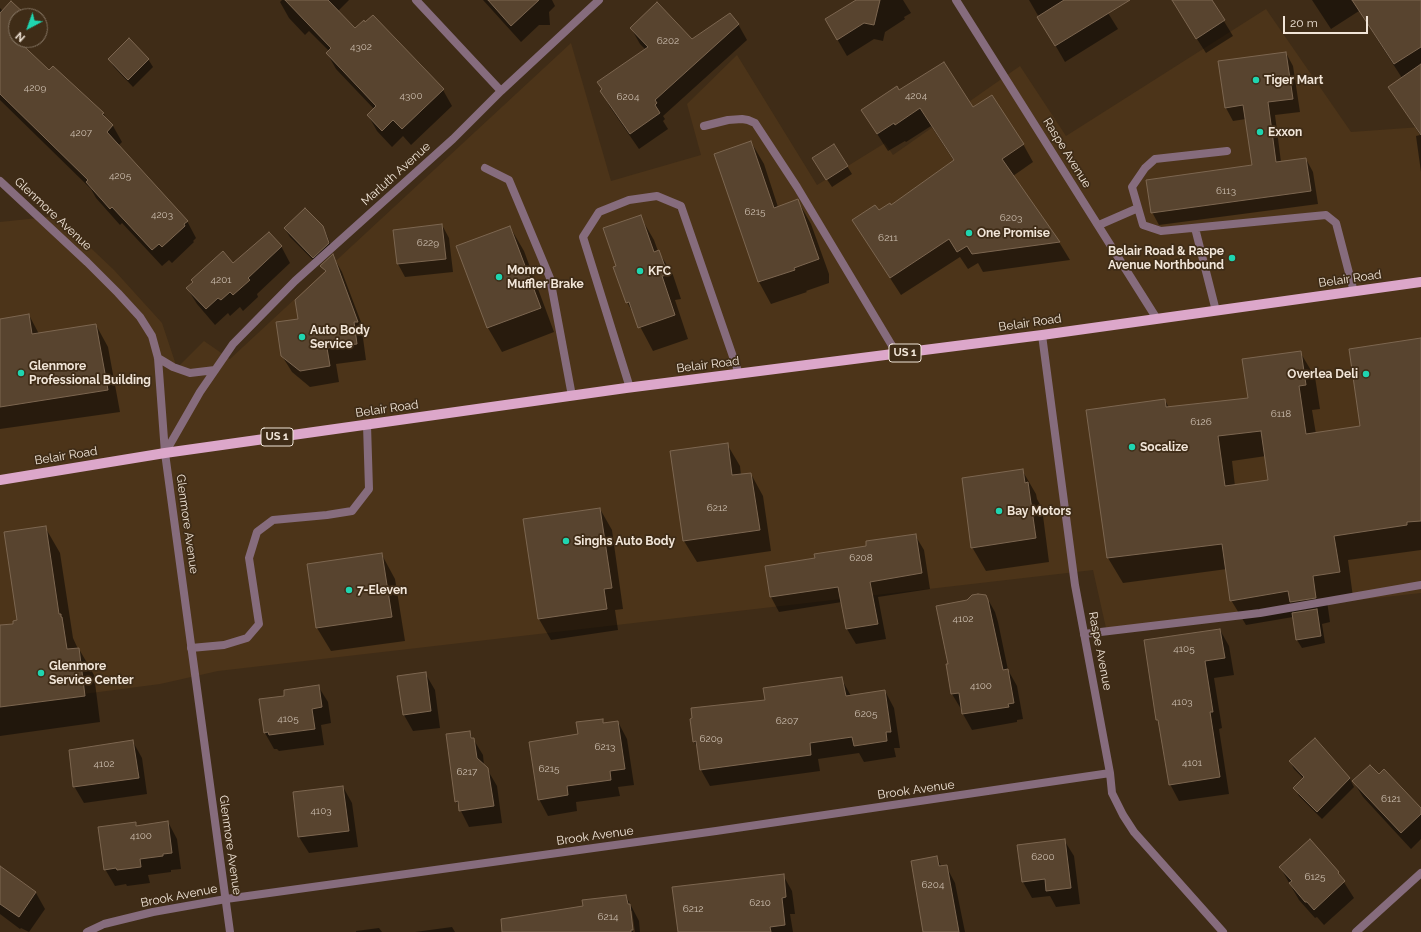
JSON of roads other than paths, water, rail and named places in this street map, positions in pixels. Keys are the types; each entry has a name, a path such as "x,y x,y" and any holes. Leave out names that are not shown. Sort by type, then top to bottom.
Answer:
{"main road":[{"name":"Belair Road","path":"0,480 165,453 572,396 1042,335 1421,282"}],"street":[{"path":"416,0 501,91"},
{"name":"Marluth Avenue","path":"165,453 200,392 233,344 295,281 453,139 501,91 599,0"},
{"name":"Raspe Avenue","path":"956,0 1157,319"},
{"path":"704,126 728,120 742,119 755,123 797,187 897,354"},
{"path":"1227,151 1155,159 1145,168 1132,187 1143,225 1161,231 1326,215 1336,223 1354,292"},
{"path":"485,168 509,180 550,278 572,396"},
{"name":"Glenmore Avenue","path":"0,181 87,262 140,318 152,336 158,358 165,453 230,932"},
{"path":"630,388 583,237 599,212 629,200 657,196 681,206 739,374"},
{"path":"1099,225 1138,208"},
{"path":"1195,228 1216,311"},
{"name":"Raspe Avenue","path":"1042,335 1075,585 1110,773 1112,793 1122,815 1134,832 1223,932"},
{"path":"158,358 173,367 190,373 215,370"},
{"path":"191,648 224,646 247,638 259,624 250,558 257,532 273,520 352,511 369,489 367,425"},
{"path":"1084,634 1260,613 1421,585"},
{"name":"Brook Avenue","path":"86,932 104,924 153,912 226,899 724,830 1110,773"},
{"path":"1356,932 1421,873"}],"place":[{"name":"Tiger Mart","path":"1256,80"},
{"name":"Exxon","path":"1260,132"},
{"name":"One Promise","path":"969,233"},
{"name":"Belair Road & Raspe Avenue Northbound","path":"1232,258"},
{"name":"KFC","path":"640,271"},
{"name":"Monro Muffler Brake","path":"499,277"},
{"name":"Auto Body Service","path":"302,337"},
{"name":"Glenmore Professional Building","path":"21,373"},
{"name":"Overlea Deli","path":"1366,374"},
{"name":"Socalize","path":"1132,447"},
{"name":"Bay Motors","path":"999,511"},
{"name":"Singhs Auto Body","path":"566,541"},
{"name":"7-Eleven","path":"349,590"},
{"name":"Glenmore Service Center","path":"41,673"}]}
